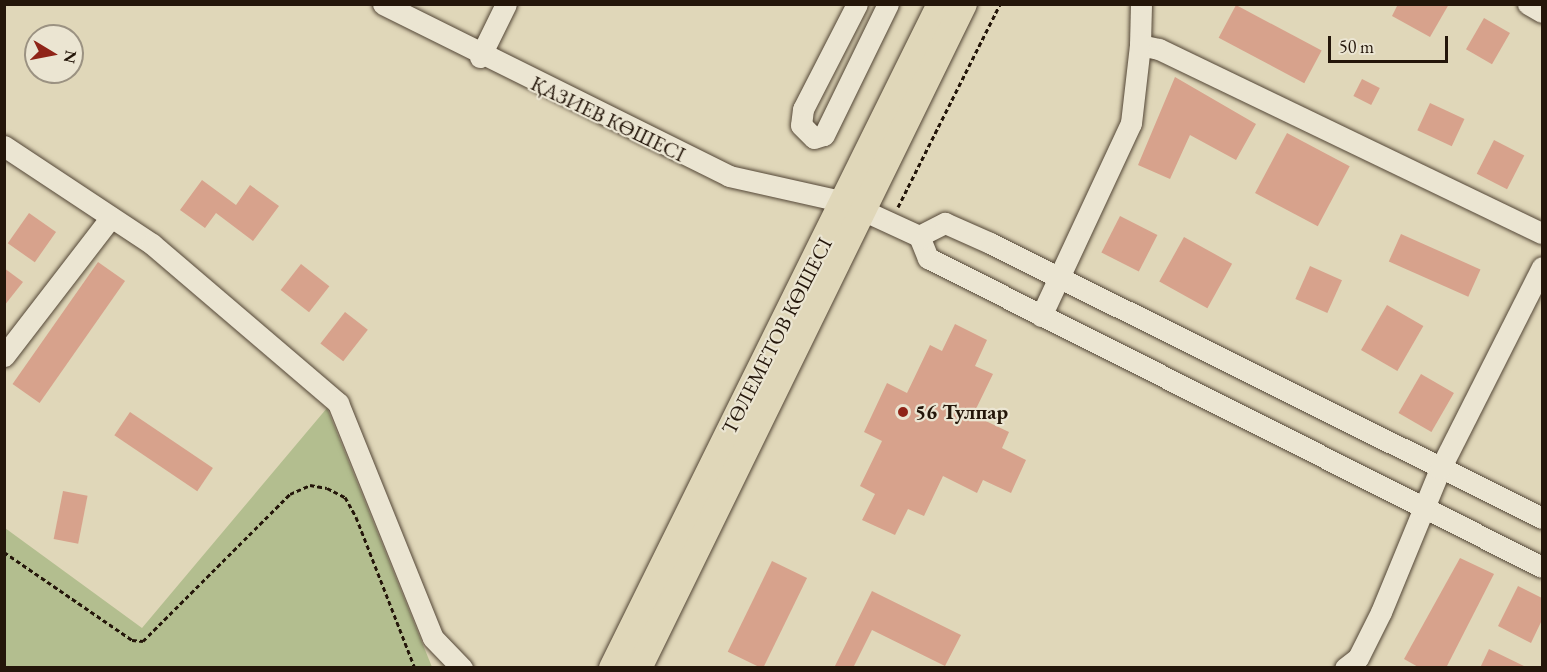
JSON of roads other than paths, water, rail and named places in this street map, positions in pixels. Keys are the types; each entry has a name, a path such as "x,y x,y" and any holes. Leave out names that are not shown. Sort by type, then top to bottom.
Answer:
{"main road":[{"name":"ТӨЛЕМЕТОВ КӨШЕСІ","path":"854,206 940,4"},
{"name":"ТӨЛЕМЕТОВ КӨШЕСІ","path":"612,668 712,492 854,206 964,4"},
{"name":"ТӨЛЕМЕТОВ КӨШЕСІ","path":"639,668 712,492"}],"street":[{"name":"ҚАЗИЕВ КӨШЕСІ","path":"383,4 480,57 729,176 854,206 919,236"},
{"path":"480,57 506,4"},
{"path":"857,4 803,109 801,124 814,138 824,135 888,4"},
{"path":"1041,316 1131,123 1140,45 1141,4"},
{"path":"1528,4 1542,12"},
{"path":"1140,45 1159,49 1542,233"},
{"path":"4,146 152,244 338,403 434,638 462,668"},
{"path":"4,356 111,217"},
{"path":"1542,518 945,223 919,236 928,258 1422,510 1542,567"},
{"path":"1345,668 1358,658 1440,469 1542,267"}],"place":[{"name":"56 Тулпар","path":"903,412"}]}
